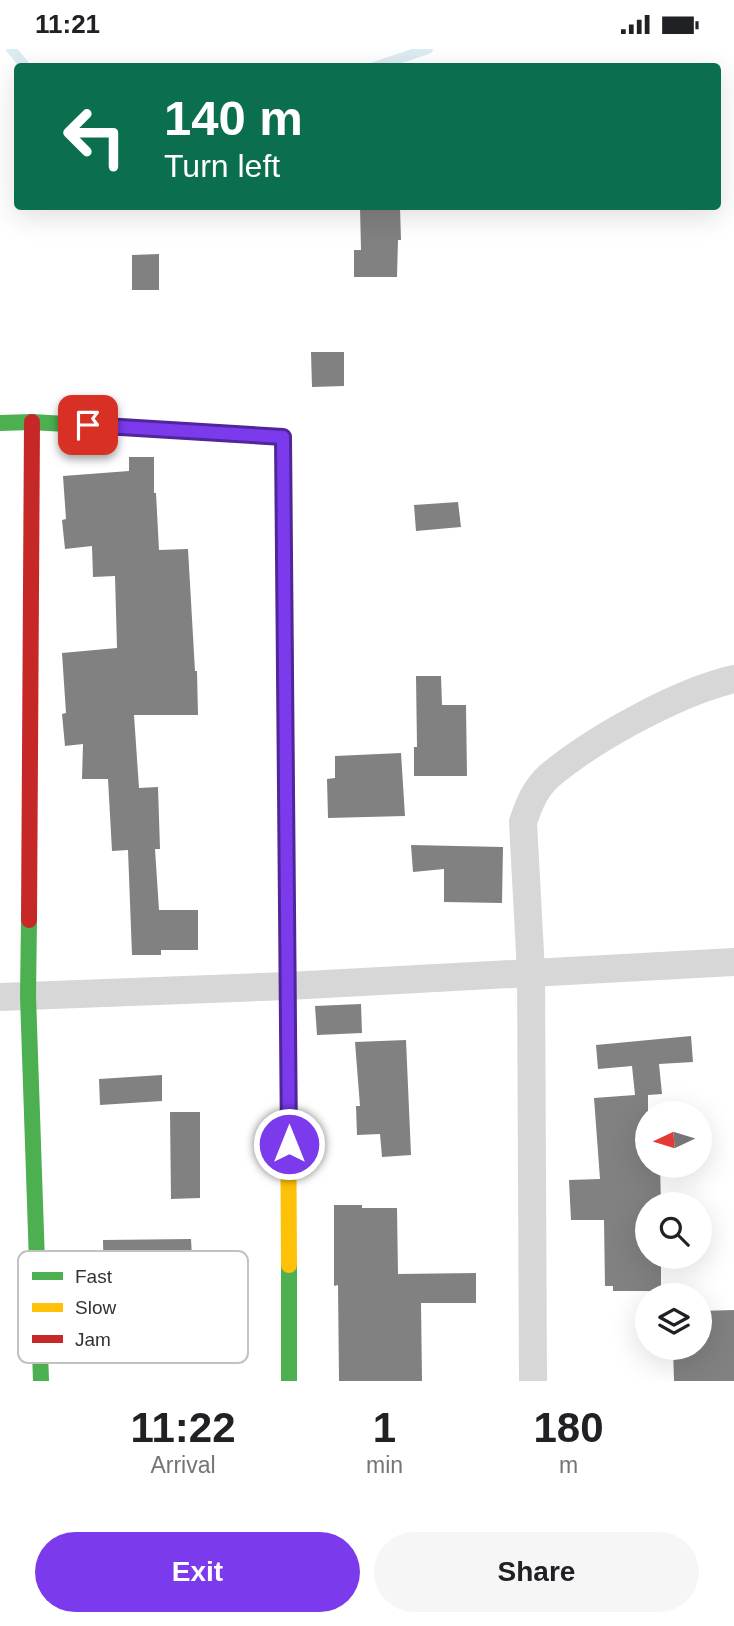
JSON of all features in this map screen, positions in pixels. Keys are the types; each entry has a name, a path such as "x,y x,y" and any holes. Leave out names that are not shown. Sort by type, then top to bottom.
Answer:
{"street":[{"path":"32,422 28,996 37,1251"},
{"path":"0,423 32,422 283,437 289,1381"},
{"path":"533,1381 531,972 523,822 530,799 548,777 616,730 708,685 734,680"},
{"path":"0,997 288,986 734,962"},
{"path":"40,1363 41,1381"}],"building":[{"path":"360,210 400,210 401,240 398,240 397,277 354,277 354,250 361,250"},
{"path":"159,254 159,290 132,290 132,255"},
{"path":"311,352 344,352 344,386 312,387"},
{"path":"129,457 154,457 159,550 188,549 197,671 198,715 134,715 139,788 158,787 160,849 155,849 159,910 198,910 198,950 161,950 161,955 132,955 128,850 112,851 108,779 82,779 83,744 65,746 62,714 66,713 62,653 117,648 115,576 93,577 92,546 65,549 62,520 66,519 63,476 129,471"},
{"path":"458,502 461,527 416,531 414,505"},
{"path":"416,676 441,676 442,705 466,705 467,776 414,776 414,747 417,747"},
{"path":"401,753 405,816 328,818 327,779 335,778 335,756"},
{"path":"411,845 503,847 502,903 444,902 444,869 413,872"},
{"path":"361,1004 362,1033 317,1035 315,1006"},
{"path":"691,1036 693,1062 659,1064 662,1094 648,1095 648,1101 635,1101 635,1178 660,1178 661,1192 635,1192 635,1269 661,1269 661,1283 635,1283 635,1291 613,1291 613,1286 605,1286 604,1220 571,1220 569,1180 600,1179 594,1098 635,1095 632,1066 598,1069 596,1045"},
{"path":"406,1040 411,1155 382,1157 380,1134 357,1135 356,1106 360,1106 355,1042"},
{"path":"162,1075 162,1101 100,1105 99,1079"},
{"path":"170,1112 200,1112 200,1198 171,1199"},
{"path":"334,1205 397,1208 398,1274 476,1273 476,1303 421,1303 422,1381 339,1381 338,1285 334,1286"},
{"path":"191,1239 192,1251 103,1251 103,1240"},
{"path":"734,1310 734,1381 674,1381 673,1360 712,1360 712,1311"},
{"path":"112,1363 156,1363 156,1364"}],"waterway":[{"path":"11,49 23,63"},
{"path":"386,63 428,49"}],"traffic: fast":[{"path":"0,423 32,422 283,437 286,724"},
{"path":"29,920 28,996 37,1251"},
{"path":"289,1265 289,1381"},
{"path":"40,1363 41,1381"}],"traffic: slow":[{"path":"286,724 289,1265"}],"traffic: jam":[{"path":"29,920 32,422"}],"route":[{"path":"88,425 283,437 289,1144"}]}
